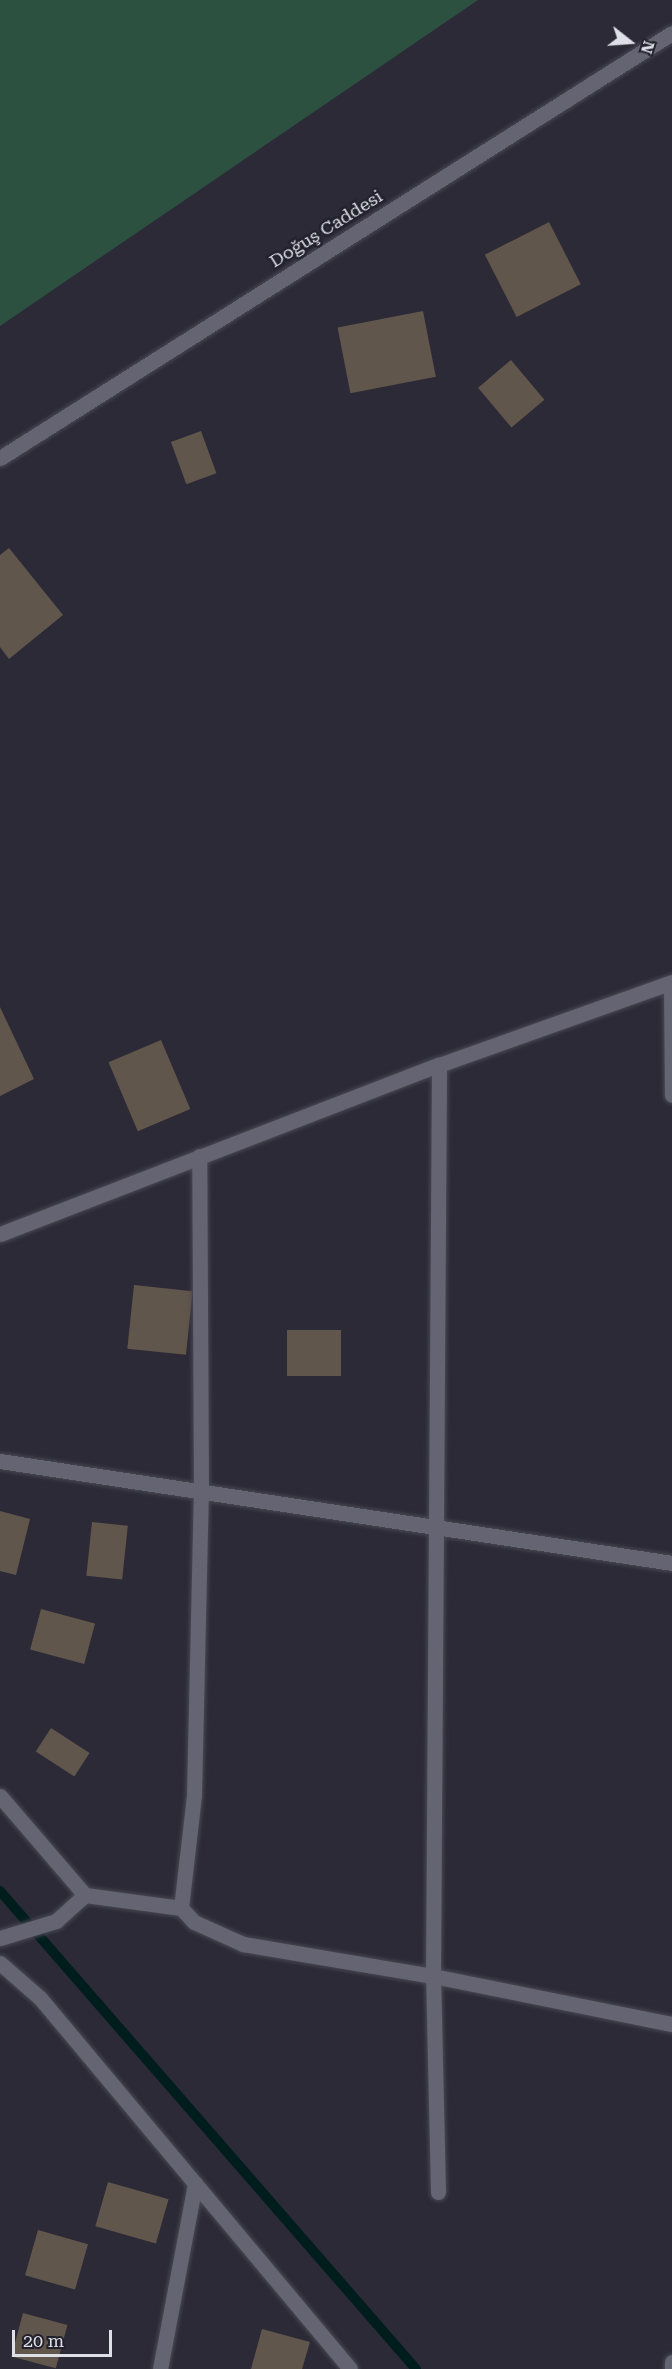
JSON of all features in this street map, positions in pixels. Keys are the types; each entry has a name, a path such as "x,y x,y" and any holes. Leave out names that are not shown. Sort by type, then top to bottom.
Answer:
{"street":[{"name":"Doğuş Caddesi","path":"0,458 672,33"},
{"path":"0,1234 439,1065 671,982 672,1095"},
{"path":"438,2192 433,1976 439,1065"},
{"path":"181,1908 194,1795 201,1491 199,1156"},
{"path":"0,1461 672,1563"},
{"path":"0,1796 85,1895 181,1908 194,1922 243,1944 433,1976 672,2024"},
{"path":"4,1938 56,1922 85,1895"},
{"path":"0,1963 40,1998 350,2369"},
{"path":"160,2369 195,2183"},
{"path":"672,2362 672,2369"}],"green space":[{"path":"0,0 478,0 0,326"}],"building":[{"path":"549,222 581,284 517,317 485,255"},
{"path":"423,311 436,377 350,393 338,328"},
{"path":"511,360 544,400 511,427 478,388"},
{"path":"201,431 216,473 186,484 171,442"},
{"path":"9,548 63,615 9,659 0,647 0,555"},
{"path":"0,1007 34,1079 0,1096"},
{"path":"161,1040 190,1109 138,1131 109,1062"},
{"path":"134,1285 193,1291 186,1355 127,1349"},
{"path":"287,1330 341,1330 341,1376 287,1376"},
{"path":"0,1511 30,1519 16,1575 0,1571"},
{"path":"92,1522 128,1526 122,1579 86,1576"},
{"path":"41,1609 95,1623 84,1664 30,1650"},
{"path":"51,1728 90,1753 74,1777 36,1751"},
{"path":"108,2182 169,2199 156,2244 95,2226"},
{"path":"38,2230 88,2244 75,2290 25,2275"},
{"path":"23,2313 67,2325 56,2368 11,2356"},
{"path":"262,2329 310,2342 302,2369 251,2369"}],"waterway":[{"path":"0,1891 416,2369"}]}
